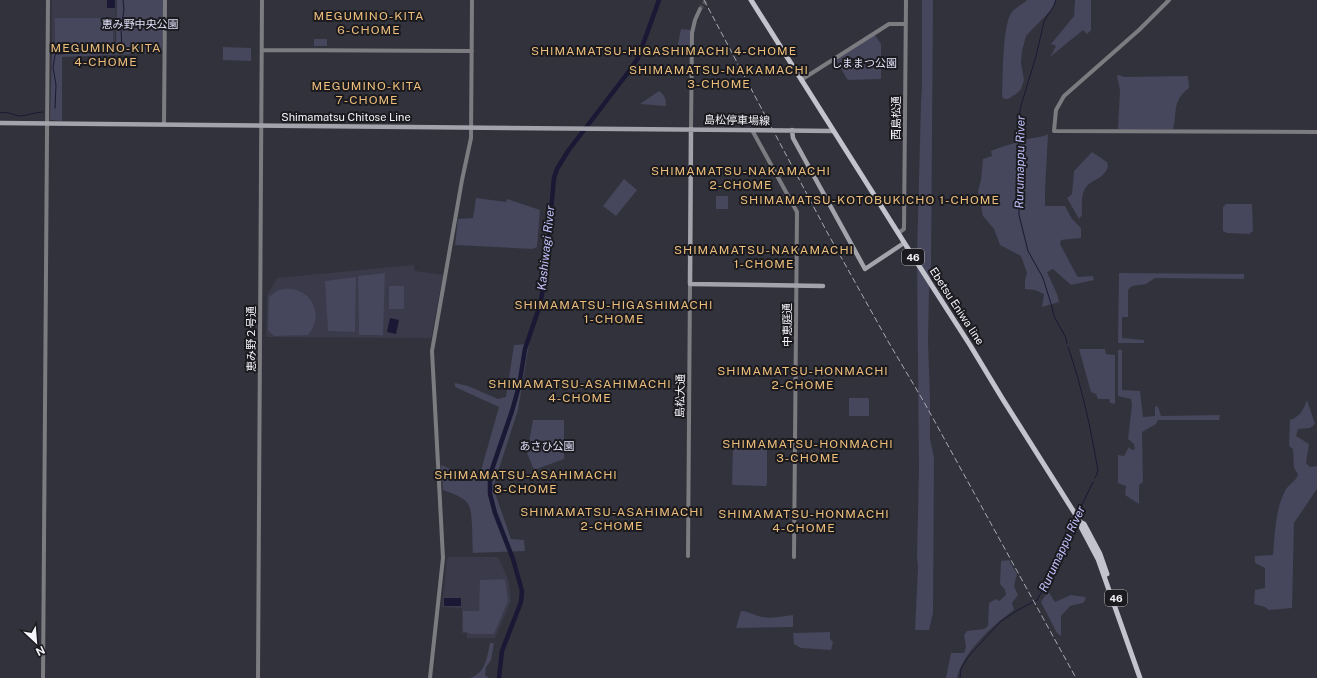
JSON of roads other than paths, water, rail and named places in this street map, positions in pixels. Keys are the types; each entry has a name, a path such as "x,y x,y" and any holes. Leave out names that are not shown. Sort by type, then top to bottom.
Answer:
{"main road":[{"name":"Ebetsu Eniwa line","path":"750,0 904,244 966,338 1080,521 1084,524 1102,558 1144,678"},
{"name":"Shimamatsu Chitose Line","path":"0,123 691,128"},
{"name":"島松停車場線","path":"690,284 691,128 833,130"},
{"path":"792,130 793,138 864,269 904,244"},
{"path":"690,284 824,286"},
{"name":"Ebetsu Eniwa line","path":"1080,521 1080,525 1098,559 1140,678"}],"street":[{"path":"43,678 48,0"},
{"path":"164,124 165,0"},
{"name":"恵み野２号通","path":"258,678 262,0"},
{"path":"430,678 443,558 432,351 462,180 471,138 472,0"},
{"name":"西島松通","path":"898,233 904,229 906,0"},
{"path":"1169,0 1139,30 1064,96 1056,110 1054,131 1317,132"},
{"path":"691,128 692,33 700,9"},
{"path":"801,80 889,24 905,24"},
{"path":"262,50 472,51"},
{"name":"中恵庭通","path":"752,130 798,212 794,557"},
{"name":"島松大通","path":"688,556 690,284"}],"waterway":[{"path":"55,108 56,85 53,67 55,55 122,51 121,28 124,10 123,0"},
{"name":"Kashiwagi River","path":"499,678 502,651 521,602 522,591 513,559 495,513 490,494 490,475 512,411 519,386 525,349 540,305 545,277 554,178 557,169 568,151 638,58 659,0"},
{"name":"Rurumappu River","path":"1056,0 1044,22 1036,56 1020,109 1018,164 1019,215 1028,251 1043,278 1054,316 1066,338 1067,344"},
{"path":"0,113 20,116 43,112"},
{"name":"Rurumappu River","path":"1068,347 1078,377 1089,424 1098,471 1095,478"},
{"name":"Rurumappu River","path":"1078,513 1093,482"},
{"name":"Rurumappu River","path":"960,678 961,669 968,657 1000,622 1016,611 1037,600 1049,579 1075,518"}],"tunnel":[{"path":"700,9 706,0"}],"railway":[{"path":"704,0 827,232 924,402 1076,678"}],"district":[{"name":"MEGUMINO-KITA 6-CHOME","path":"369,23"},
{"name":"SHIMAMATSU-HIGASHIMACHI 4-CHOME","path":"664,51"},
{"name":"MEGUMINO-KITA 4-CHOME","path":"106,55"},
{"name":"SHIMAMATSU-NAKAMACHI 3-CHOME","path":"719,77"},
{"name":"MEGUMINO-KITA 7-CHOME","path":"367,93"},
{"name":"SHIMAMATSU-NAKAMACHI 2-CHOME","path":"741,178"},
{"name":"SHIMAMATSU-KOTOBUKICHO 1-CHOME","path":"870,200"},
{"name":"SHIMAMATSU-NAKAMACHI 1-CHOME","path":"764,257"},
{"name":"SHIMAMATSU-HIGASHIMACHI 1-CHOME","path":"614,312"},
{"name":"SHIMAMATSU-HONMACHI 2-CHOME","path":"803,378"},
{"name":"SHIMAMATSU-ASAHIMACHI 4-CHOME","path":"580,391"},
{"name":"SHIMAMATSU-HONMACHI 3-CHOME","path":"808,451"},
{"name":"SHIMAMATSU-ASAHIMACHI 3-CHOME","path":"526,482"},
{"name":"SHIMAMATSU-ASAHIMACHI 2-CHOME","path":"612,519"},
{"name":"SHIMAMATSU-HONMACHI 4-CHOME","path":"804,521"}],"park label":[{"name":"恵み野中央公園","path":"140,24"},
{"name":"しままつ公園","path":"864,63"},
{"name":"あさひ公園","path":"547,446"}]}
